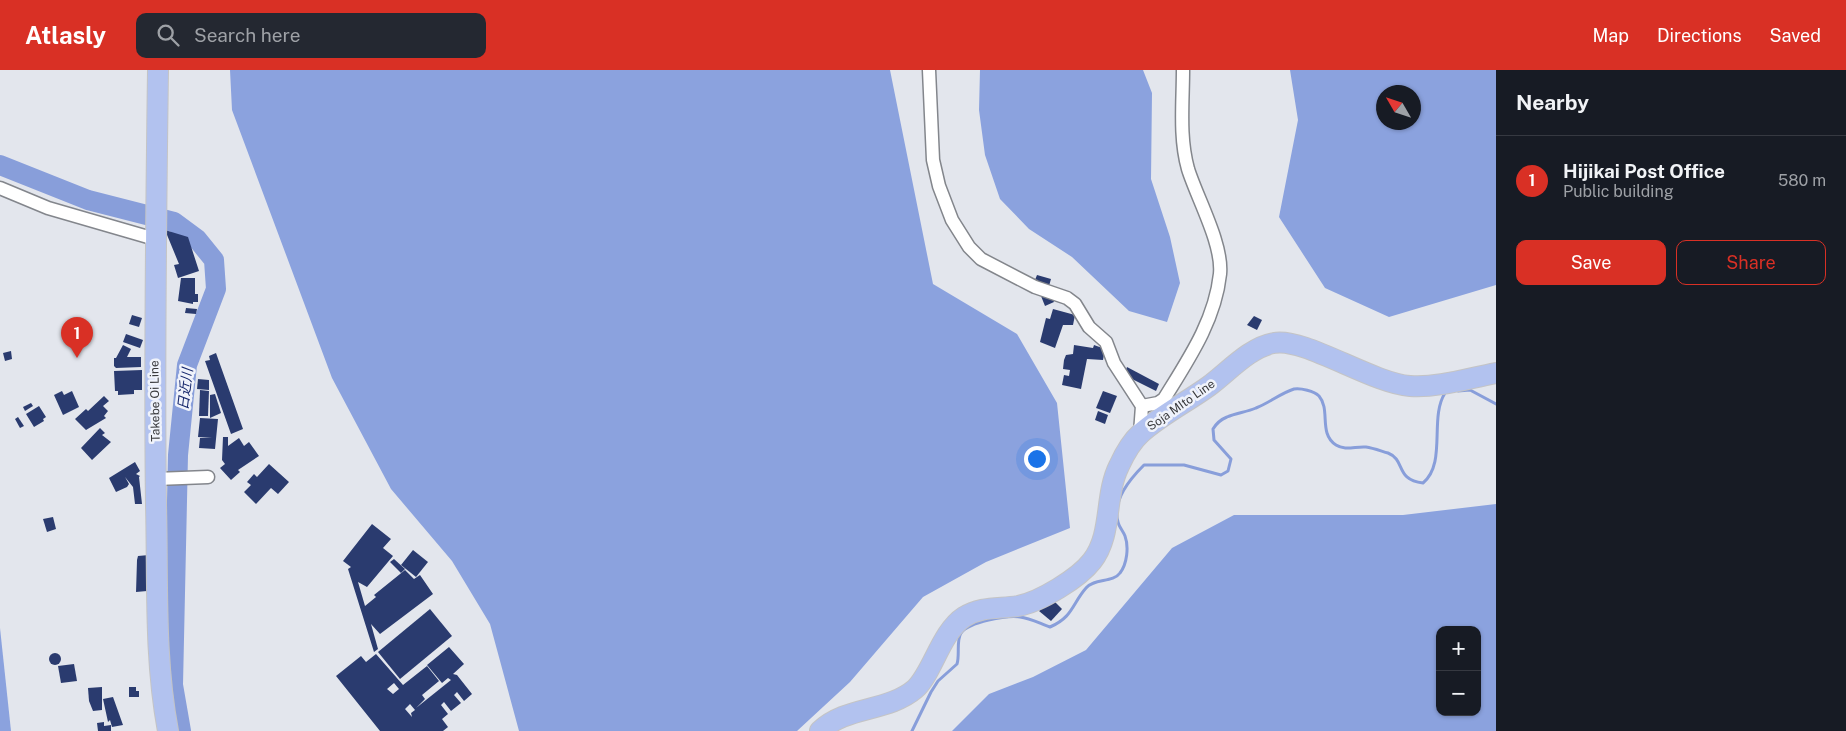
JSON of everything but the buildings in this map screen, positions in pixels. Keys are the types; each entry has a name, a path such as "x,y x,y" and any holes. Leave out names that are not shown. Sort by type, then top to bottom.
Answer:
{"main road":[{"name":"Takebe Oi Line","path":"158,70 155,234 159,478 159,660 168,731"},
{"name":"Soja MIto Line","path":"820,731 826,725 848,715 900,700 917,688 943,644 962,618 980,609 1020,606 1078,576 1093,560 1103,541 1113,482 1118,467 1140,433 1209,386 1260,347 1275,342 1293,344 1371,376 1410,386 1435,384 1496,373"}],"street":[{"path":"929,70 933,160 944,201 969,247 981,259 1035,287 1067,298 1075,304 1088,327 1106,342 1118,369 1142,406 1140,433"},
{"path":"1142,406 1158,403 1164,398 1200,341 1220,276 1220,264 1184,150 1184,70"},
{"path":"0,188 48,208 155,234"},
{"path":"159,478 208,477"}],"shaded area":[{"path":"230,70 890,70 933,284 1017,334 1057,403 1070,528 986,562 923,597 850,682 797,731 519,731 490,624 452,561 391,489 332,378 232,110"},
{"path":"980,70 1143,70 1152,93 1151,179 1170,237 1180,283 1167,322 1129,311 1072,257 1029,229 1000,199 985,155 979,110"},
{"path":"1290,70 1496,70 1496,285 1389,317 1325,288 1279,217 1298,120"},
{"path":"1496,504 1496,731 952,731 989,694 1033,677 1086,650 1172,548 1234,515 1403,515"},
{"path":"0,628 11,731 0,731"}],"waterway":[{"name":"日近川","path":"0,165 88,200 174,222 197,239 214,260 216,289 187,365 178,455 173,685 181,731"},
{"path":"912,731 938,681 957,664 958,644 961,633 965,629 989,620 1014,617 1028,619 1050,627 1068,614 1089,585 1113,578 1120,573 1126,560 1127,545 1118,522 1118,506 1128,483 1144,465 1184,465 1221,475 1228,471 1231,459 1214,440 1213,429 1216,425 1227,417 1256,408 1294,389 1300,389 1311,391 1319,396 1324,408 1327,434 1336,445 1347,448 1366,447 1388,453 1394,456 1408,478 1423,483 1430,474 1434,464 1438,415 1440,403 1445,393"},
{"path":"1458,391 1470,390 1496,404"}],"place":[{"name":"Hijikai Post Office","path":"77,358"}]}
